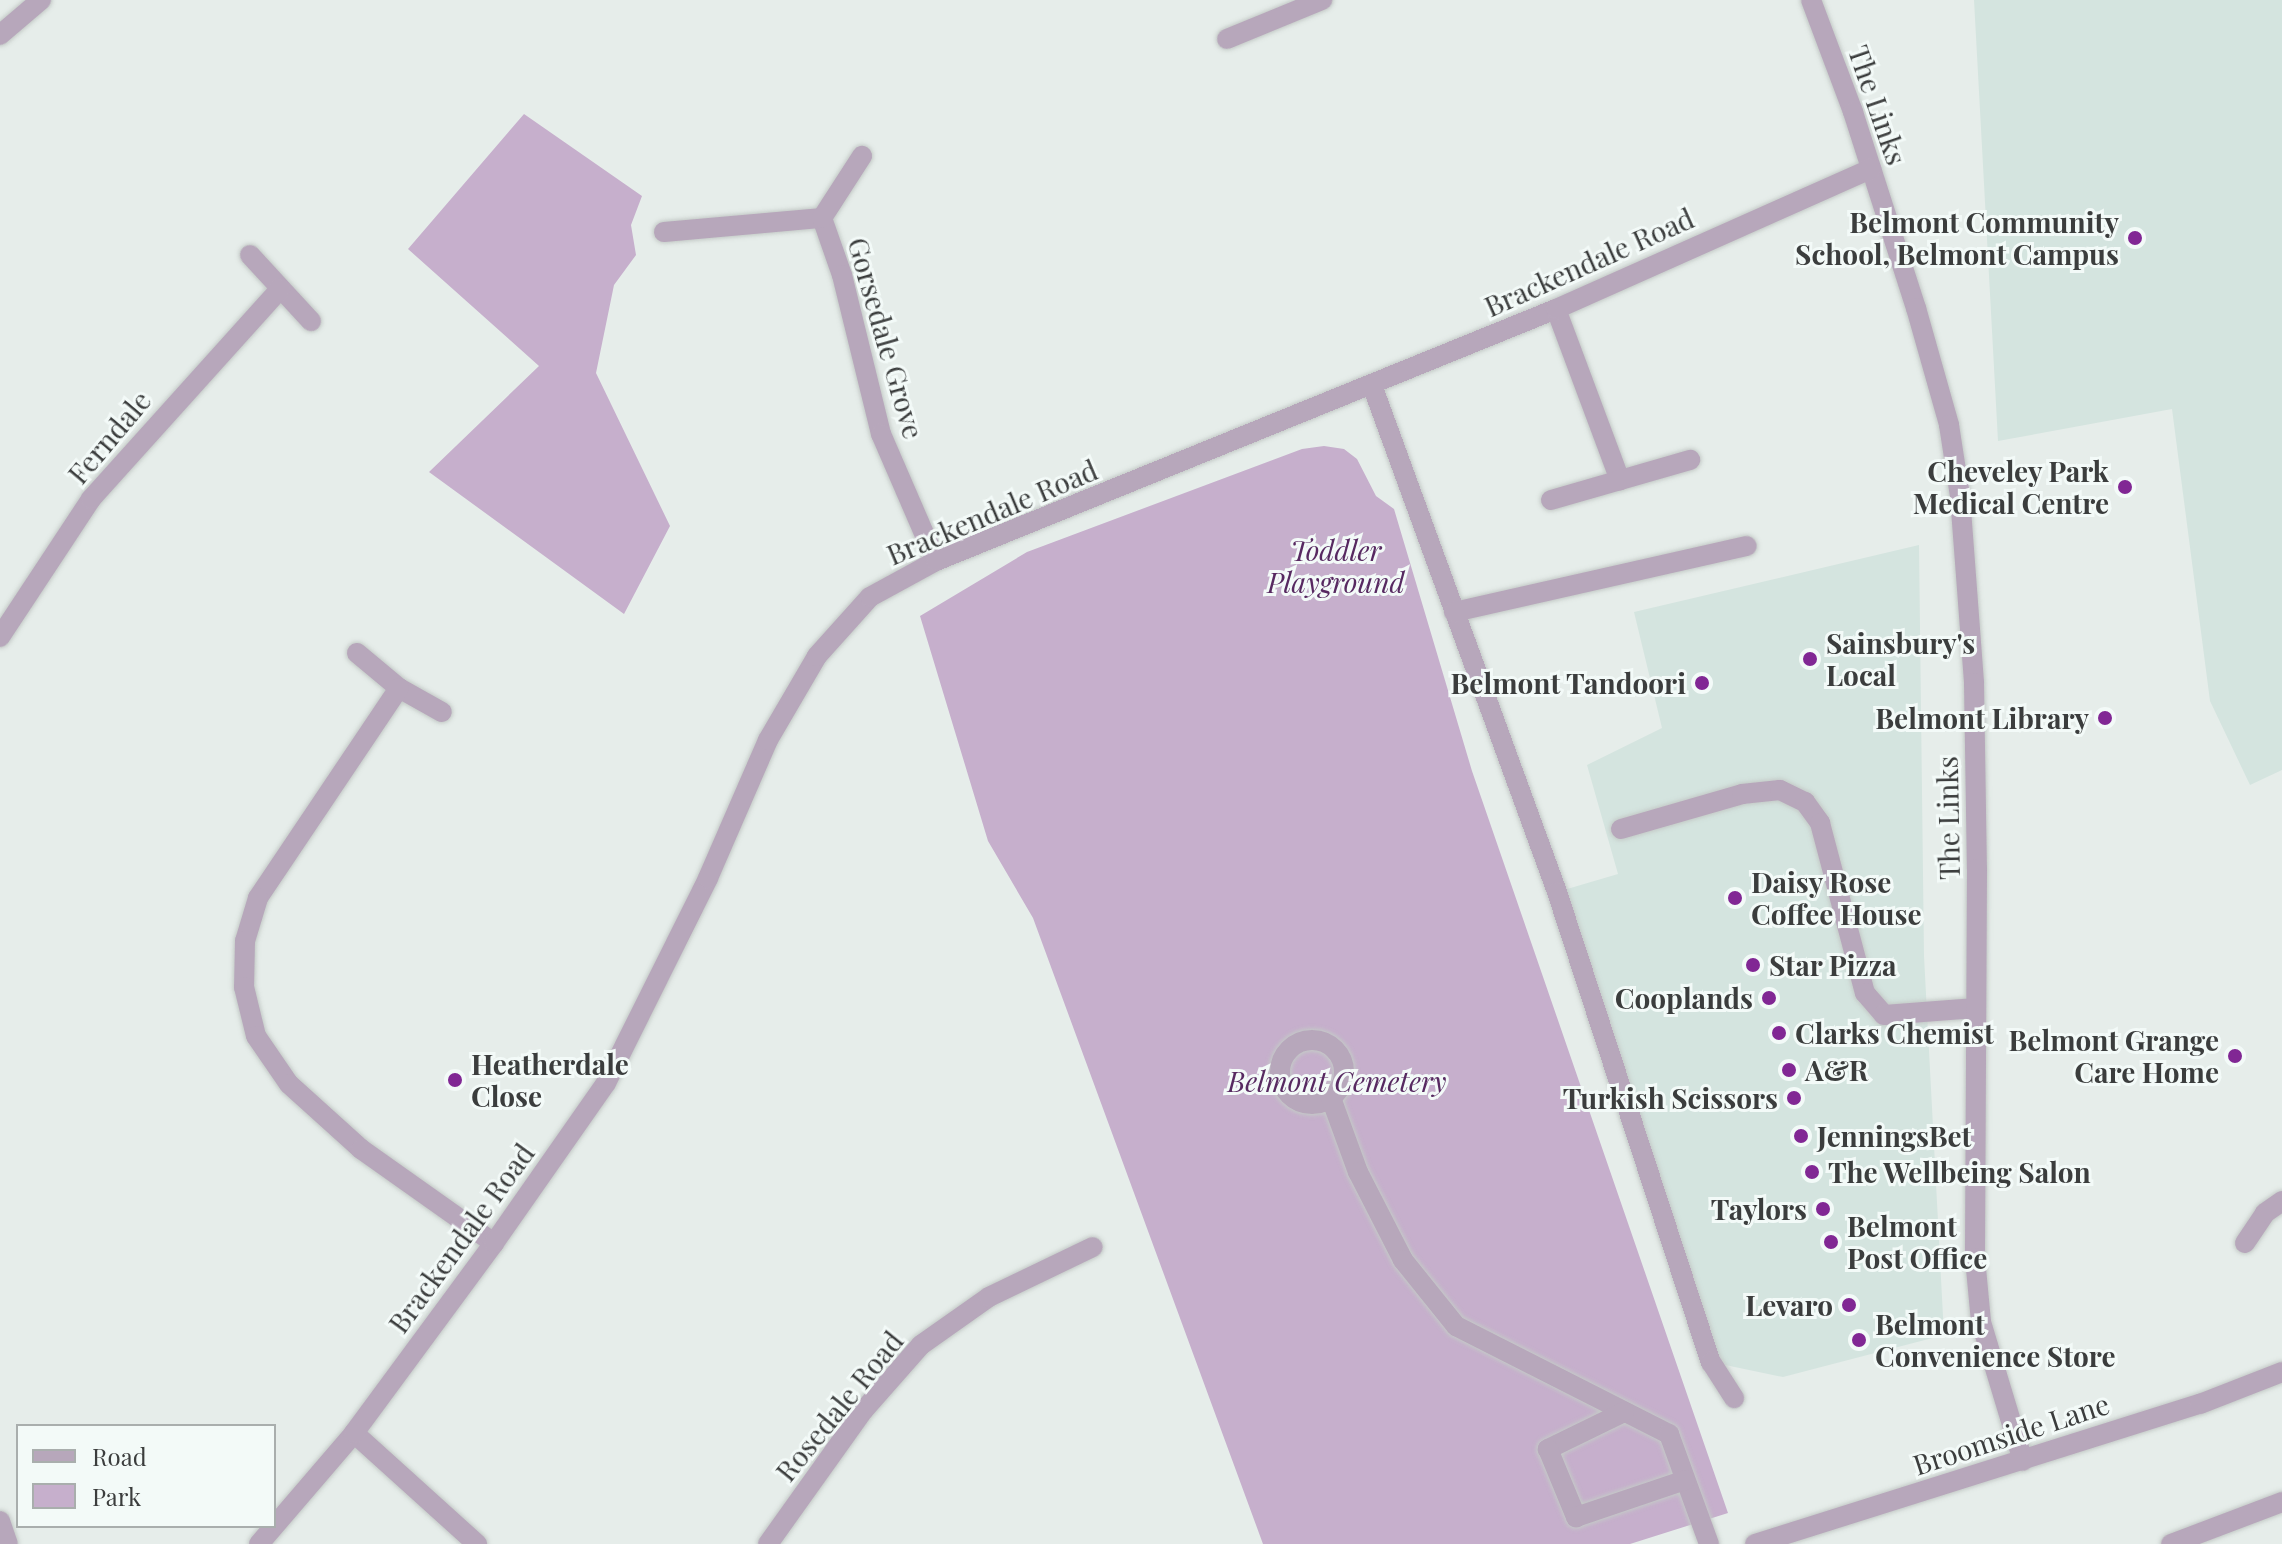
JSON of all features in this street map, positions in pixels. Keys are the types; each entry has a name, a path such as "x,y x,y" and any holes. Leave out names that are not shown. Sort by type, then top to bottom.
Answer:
{"street":[{"path":"0,35 41,0"},
{"path":"1227,39 1322,0"},
{"name":"The Links","path":"1811,0 1871,169 1949,425 1960,496 1974,683 1975,1258 1981,1322 2023,1461"},
{"name":"Gorsedale Grove","path":"822,218 862,156"},
{"name":"Brackendale Road","path":"276,1524 354,1433 494,1243 606,1083 708,878 768,740 817,656 870,597 936,561 1556,309 1871,169"},
{"name":"Gorsedale Grove","path":"664,232 822,218"},
{"name":"Gorsedale Grove","path":"822,218 842,275 881,434 936,561"},
{"path":"250,255 311,321"},
{"name":"Ferndale","path":"0,637 91,499 280,289"},
{"path":"1556,309 1620,480"},
{"path":"1372,385 1557,892 1711,1362 1734,1398"},
{"path":"1551,500 1690,460"},
{"path":"1454,612 1747,546"},
{"path":"357,653 399,688 442,712"},
{"path":"399,688 258,898 245,941 244,987 256,1036 289,1084 361,1149 494,1243"},
{"path":"1621,829 1742,794 1780,790 1805,802 1820,823 1865,993 1884,1015 1976,1008"},
{"path":"1331,1098 1358,1172 1403,1260 1456,1326 1669,1434 1709,1544"},
{"path":"2245,1243 2265,1213 2282,1201"},
{"name":"Rosedale Road","path":"768,1544 863,1411 921,1345 989,1297 1093,1247"},
{"name":"Broomside Lane","path":"1755,1544 1788,1539 2280,1378"},
{"path":"1624,1412 1548,1449 1576,1517 1685,1480"},
{"path":"354,1433 477,1544"},
{"path":"2171,1544 2282,1502"},
{"path":"0,1521 8,1544"},
{"name":"Brackendale Road","path":"259,1544 273,1528"}],"shaded area":[{"name":"Belmont Community School, Belmont Campus","path":"1974,0 2282,0 2282,770 2250,785 2210,701 2172,409 1998,441"},
{"path":"1919,545 1924,956 1944,1335 1783,1377 1711,1362 1557,892 1618,874 1587,765 1662,728 1634,612"}],"green space":[{"path":"524,114 642,196 631,225 636,255 614,285 596,373 670,526 624,614 429,472 539,366 408,249"},
{"name":"Belmont Cemetery","path":"1324,446 1344,449 1357,459 1376,496 1394,509 1472,771 1728,1513 1630,1544 1263,1544 1033,918 988,841 920,616 1027,552 1302,449"}],"place":[{"name":"Belmont Community School, Belmont Campus","path":"2135,238"},
{"name":"Cheveley Park Medical Centre","path":"2125,487"},
{"name":"Sainsbury's Local","path":"1810,659"},
{"name":"Belmont Tandoori","path":"1702,683"},
{"name":"Belmont Library","path":"2105,718"},
{"name":"Daisy Rose Coffee House","path":"1735,898"},
{"name":"Star Pizza","path":"1753,965"},
{"name":"Cooplands","path":"1769,998"},
{"name":"Clarks Chemist","path":"1779,1033"},
{"name":"Belmont Grange Care Home","path":"2235,1056"},
{"name":"A&R","path":"1789,1070"},
{"name":"Heatherdale Close","path":"455,1080"},
{"name":"Turkish Scissors","path":"1794,1098"},
{"name":"JenningsBet","path":"1801,1136"},
{"name":"The Wellbeing Salon","path":"1812,1172"},
{"name":"Taylors","path":"1823,1209"},
{"name":"Belmont Post Office","path":"1831,1242"},
{"name":"Levaro","path":"1849,1305"},
{"name":"Belmont Convenience Store","path":"1859,1340"}],"park label":[{"name":"Toddler Playground","path":"1336,566"}]}
